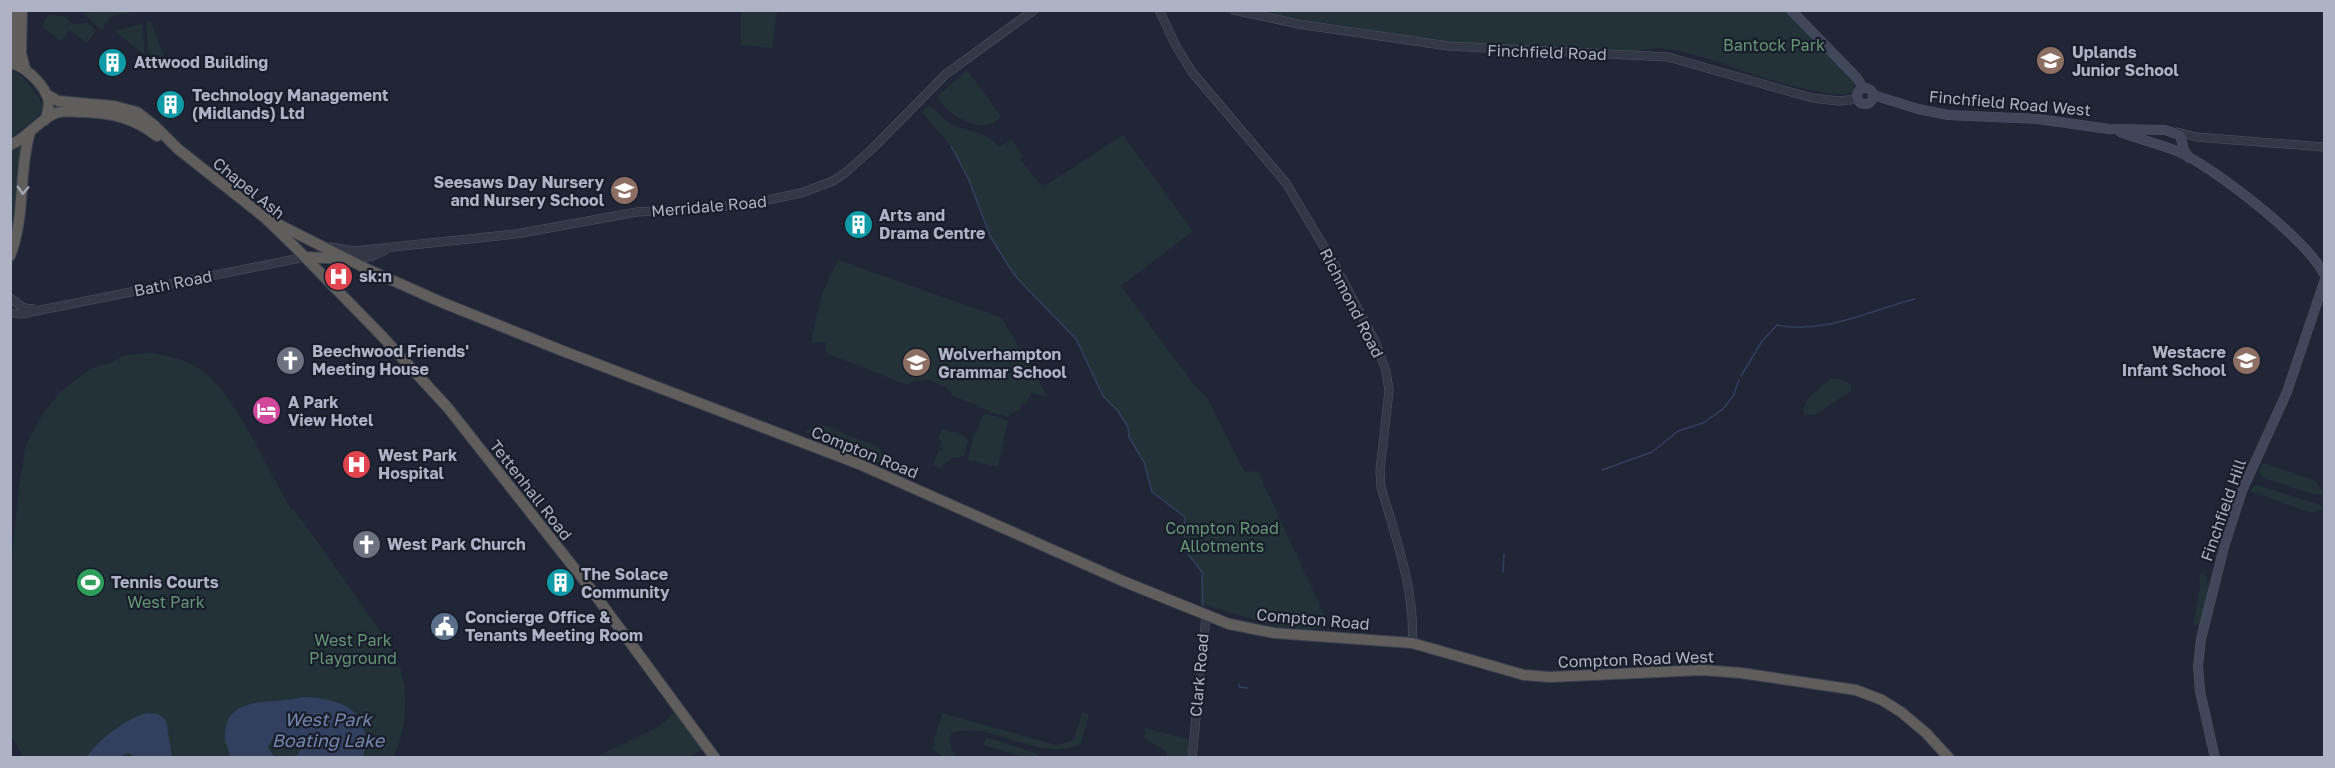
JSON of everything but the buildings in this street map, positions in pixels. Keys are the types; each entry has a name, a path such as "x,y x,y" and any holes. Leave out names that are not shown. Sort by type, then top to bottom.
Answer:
{"highway":[{"path":"16,10 12,49 17,66 46,94 58,101 114,106 137,112 155,126 173,145"},
{"path":"17,66 21,53 22,10"},
{"path":"45,120 48,101 46,94"},
{"path":"10,145 55,114 65,112 119,116 141,125 173,145"},
{"path":"12,252 21,213 26,148 30,132"},
{"name":"Chapel Ash","path":"173,145 264,217 305,257"},
{"name":"Compton Road","path":"264,217 411,289 490,322 859,464 1115,578 1206,615 1240,627 1264,632 1412,643"},
{"path":"305,257 350,260"},
{"name":"Tettenhall Road","path":"305,257 448,408 590,588 715,758"},
{"name":"Compton Road West","path":"1412,643 1524,675 1550,677 1660,670 1702,670 1758,675 1856,690 1882,700 1901,712 1926,733 1949,758"}],"main road":[{"path":"1791,10 1857,78 1863,88"},
{"path":"1863,88 1870,89 1873,96 1871,102 1867,104 1862,104 1858,99 1857,94 1863,88"},
{"name":"Finchfield Road West","path":"1873,96 1948,115 2038,119 2109,129 2176,132"},
{"name":"Finchfield Road West","path":"2109,129 2158,145 2181,147"},
{"path":"2157,130 2154,136 2158,145"},
{"path":"2176,132 2183,138 2181,147 2189,158 2223,178 2265,213 2308,251 2325,274"},
{"name":"Finchfield Hill","path":"2215,758 2200,691 2198,666 2201,639 2224,547 2242,491 2290,385 2325,282"}],"street":[{"name":"Merridale Road","path":"317,244 351,251 516,234 637,212 722,207 770,201 823,186 837,179 872,149 946,74 1034,10"},
{"name":"Richmond Road","path":"1159,10 1176,46 1192,72 1286,183 1337,269 1375,341 1386,371 1389,391 1380,476 1407,590 1413,627 1412,643"},
{"name":"Finchfield Road","path":"1234,10 1298,24 1448,46 1668,57 1812,98 1858,99"},
{"path":"2176,132 2196,137 2325,147"},
{"path":"2181,147 2196,137"},
{"name":"Merridale Road","path":"350,260 372,256 391,248"},
{"path":"10,261 12,252"},
{"name":"Bath Road","path":"10,313 21,314 305,257"},
{"name":"Bath Road","path":"10,298 24,308 42,309"},
{"name":"Clark Road","path":"1192,758 1206,615"}],"green space":[{"path":"102,11 136,12 111,18 104,25 103,31 83,14"},
{"path":"741,11 777,11 772,48 741,45"},
{"name":"Bantock Park","path":"1261,11 1788,11 1855,82 1852,93 1831,94 1779,82 1698,56 1665,49 1636,52 1431,41"},
{"path":"50,15 64,16 73,24 87,23 96,30 87,43 69,30 61,41 43,27 45,19"},
{"path":"151,22 169,70 165,71 149,58 146,23"},
{"path":"142,24 145,55 114,31"},
{"path":"10,69 22,76 40,99 42,106 39,115 11,138"},
{"path":"967,70 1001,116 994,123 979,125 971,123 946,109 941,102 938,96"},
{"name":"Compton Road Allotments","path":"928,106 950,123 982,134 999,147 1011,139 1023,156 1020,159 1043,187 1123,135 1193,231 1121,286 1192,382 1208,399 1244,471 1258,472 1323,612 1326,628 1291,631 1200,603 1202,572 1185,550 1185,517 1152,492 1144,462 1129,437 1128,426 1118,411 1103,396 1076,339 1017,278 1008,265 990,236 969,180 951,146 922,112"},
{"path":"23,146 14,226 11,240 11,151"},
{"path":"838,260 1002,318 1048,397 1031,393 1026,404 1022,403 1020,410 1010,414 1009,417 989,412 953,396 946,387 928,380 913,381 907,385 826,353 826,343 811,342 823,291"},
{"name":"West Park","path":"152,353 193,365 208,376 222,391 248,430 292,510 312,534 390,646 401,671 405,696 402,735 393,758 23,757 11,735 11,570 19,486 26,446 42,415 60,392 86,372 100,365 112,363 120,357"},
{"path":"1830,379 1839,379 1851,384 1851,391 1815,415 1803,414 1809,399"},
{"path":"984,414 1008,420 998,467 968,460 973,438"},
{"path":"817,425 823,425 878,447 882,453 884,465 804,432"},
{"path":"942,429 965,436 968,441 964,457 960,455 961,458 954,457 940,468 933,465 939,450 945,450 940,447 942,441 938,438"},
{"path":"2263,463 2316,481 2324,495 2313,494 2262,477 2259,472"},
{"path":"2258,485 2320,505 2323,509 2311,513 2250,491"},
{"path":"2204,573 2208,592 2200,626 2193,624 2200,588 2199,574"},
{"path":"675,711 702,749 689,757 594,758 660,726"},
{"path":"1082,712 1089,714 1081,744 1065,749 1049,749 984,732 967,731 951,733 949,740 955,757 943,757 932,748 942,713 1056,745 1074,740"},
{"path":"1145,728 1187,739 1189,744 1187,757 1167,757 1167,752 1144,738"},
{"path":"986,737 1038,754 1037,757 1023,757 983,745"}],"water":[{"name":"West Park Boating Lake","path":"302,697 330,700 352,710 364,729 363,757 292,757 298,755 302,743 292,736 285,735 273,738 268,747 273,755 280,757 230,757 225,739 227,724 232,714 241,707 252,704"},
{"path":"147,713 158,714 166,720 172,757 135,757 129,753 118,757 87,757 97,744 114,731 132,719"}],"waterway":[{"path":"951,146 969,180 990,236 1008,265 1017,278 1076,339 1103,396 1118,411 1128,427 1129,437 1144,462 1152,492 1185,517 1185,550 1202,572 1203,606"},
{"path":"1741,376 1762,341 1777,325 1812,327 1830,324 1915,299"},
{"path":"1602,470 1652,452 1678,431 1703,423 1723,409 1733,396 1739,380"},
{"path":"1503,572 1504,554"},
{"path":"1239,684 1239,687 1248,688"}],"place":[{"name":"Uplands Junior School","path":"2051,61"},
{"name":"Attwood Building","path":"113,62"},
{"name":"Technology Management (Midlands) Ltd","path":"171,104"},
{"name":"Seesaws Day Nursery and Nursery School","path":"625,191"},
{"name":"Arts and Drama Centre","path":"858,224"},
{"name":"sk:n","path":"338,276"},
{"name":"Beechwood Friends' Meeting House","path":"291,360"},
{"name":"Westacre Infant School","path":"2247,361"},
{"name":"Wolverhampton Grammar School","path":"917,363"},
{"name":"A Park View Hotel","path":"267,411"},
{"name":"West Park Hospital","path":"357,464"},
{"name":"West Park Church","path":"366,544"},
{"name":"Tennis Courts","path":"90,582"},
{"name":"The Solace Community","path":"560,583"},
{"name":"Concierge Office & Tenants Meeting Room","path":"444,626"}],"park label":[{"name":"West Park Playground","path":"353,649"}]}
